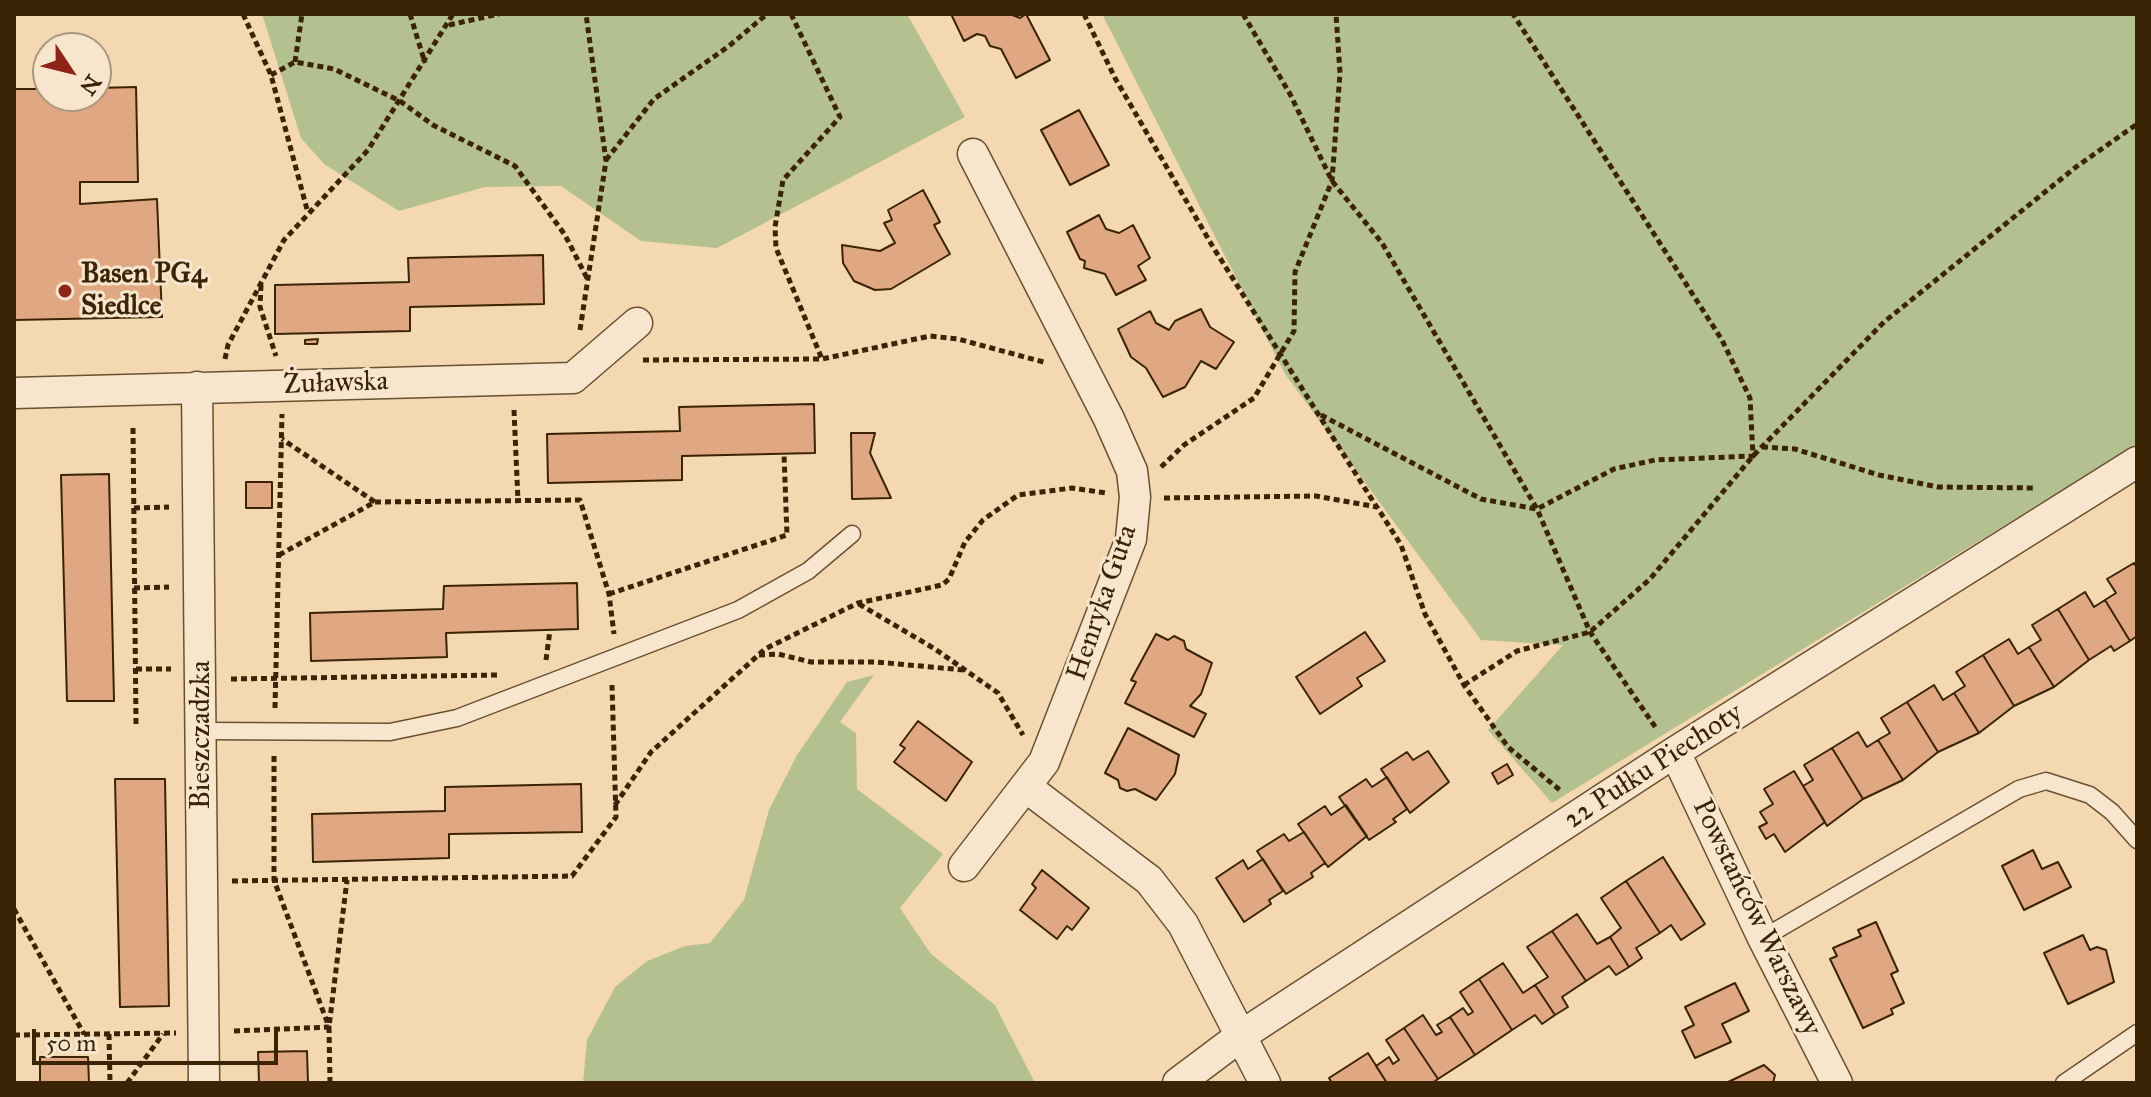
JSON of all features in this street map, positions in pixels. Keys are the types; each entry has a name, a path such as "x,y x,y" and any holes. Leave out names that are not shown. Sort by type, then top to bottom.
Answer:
{"street":[{"name":"Henryka Guta","path":"964,866 1033,777 1131,539 1136,489 1132,471 1083,368 973,154"},
{"path":"573,378 637,323"},
{"name":"Żuławska","path":"14,393 573,378"},
{"name":"Bieszczadzka","path":"204,1083 202,679 208,387"},
{"name":"22 Pułku Piechoty","path":"1178,1083 1242,1035 1675,752 2137,462"},
{"name":"Powstańców Warszawy","path":"1675,752 1763,938 1837,1083"},
{"path":"1033,777 1149,880 1183,924 1265,1083"}],"lane":[{"path":"202,731 390,732 457,718 738,610 808,571 852,534"},
{"path":"1763,938 2019,789 2046,781 2090,795 2112,812 2137,840"},
{"path":"2064,1083 2137,1033"}],"path":[{"path":"243,14 271,75 308,214"},
{"path":"295,62 302,14"},
{"path":"410,14 425,63"},
{"path":"208,387 284,240 368,150 449,25 453,14"},
{"path":"449,25 499,14"},
{"path":"573,378 606,161 586,14"},
{"path":"606,161 654,99 729,46 767,14"},
{"path":"791,14 840,117 783,180 775,227 776,248 822,359"},
{"path":"1084,14 1115,78 1280,358 1321,415 1377,507"},
{"path":"1243,14 1290,94 1332,181 1382,243 1537,509 1590,632 1675,752"},
{"path":"1136,489 1184,445 1254,398 1294,331 1295,272 1332,181 1340,73 1336,14"},
{"path":"1513,14 1722,340 1750,398 1753,456"},
{"path":"271,75 295,62 334,69 400,101 433,125 515,166 565,235 588,280"},
{"path":"1464,685 1517,651 1590,632 1650,579 1761,447 1884,322 2076,167 2137,124"},
{"path":"261,284 260,307 278,358"},
{"path":"606,349 643,360 822,359 930,336 958,339 1026,360 1083,368"},
{"path":"513,398 518,501"},
{"path":"1321,415 1481,499 1537,509 1614,469 1655,460 1728,460 1753,456"},
{"path":"133,428 136,724"},
{"path":"282,439 375,502"},
{"path":"1761,447 1795,449 1879,475 1938,487 2038,488"},
{"path":"609,594 787,535 784,454"},
{"path":"203,882 572,876 616,817 614,659 609,594 580,500 375,502 279,556"},
{"path":"1401,545 1425,614 1464,685 1508,747 1564,795"},
{"path":"615,805 651,752 758,655 819,620 858,603 998,693 1033,777"},
{"path":"545,675 550,630"},
{"path":"758,655 778,654 811,662 876,662 966,671"},
{"path":"202,679 513,675"},
{"path":"330,1083 329,1027 347,880"},
{"path":"14,909 84,1034"},
{"path":"127,1083 164,1033"},
{"path":"109,1034 110,1083"}],"green space":[{"path":"262,14 907,14 965,117 717,248 641,241 561,186 485,187 399,211 324,164 301,138"},
{"path":"1102,14 2137,14 2137,444 1552,803 1488,730 1563,645 1481,640 1285,374"},
{"path":"874,675 840,722 856,733 857,789 943,854 900,908 931,954 995,1005 1035,1083 583,1083 587,1040 615,987 647,961 685,946 710,943 744,900 769,810 797,755 847,682"}],"building":[{"path":"951,14 1010,14 1020,18 1026,14 1050,60 1016,78 1001,49 990,46 985,36 977,34 964,41"},
{"path":"136,87 138,182 80,182 80,204 157,199 162,317 14,320 14,89 32,89 32,112 112,112 112,88"},
{"path":"1079,110 1109,165 1070,185 1041,130"},
{"path":"923,190 940,222 934,225 950,254 891,289 875,290 854,281 843,263 842,245 880,251 895,243 884,223 892,220 888,210"},
{"path":"1099,215 1106,229 1119,233 1133,225 1150,258 1138,266 1146,280 1116,295 1105,274 1084,268 1085,261 1080,259 1067,232"},
{"path":"543,255 544,304 410,307 410,331 275,334 275,285 409,282 408,258"},
{"path":"1201,309 1210,327 1234,342 1216,369 1201,361 1185,387 1163,397 1146,368 1131,357 1118,329 1150,311 1156,323 1169,330 1175,321"},
{"path":"318,339 317,344 305,344 305,340"},
{"path":"814,404 815,453 682,456 682,480 548,483 547,434 680,431 679,407"},
{"path":"851,433 875,433 870,453 891,498 852,499"},
{"path":"109,474 114,701 67,701 61,475"},
{"path":"246,482 272,482 272,508 246,508"},
{"path":"2134,563 2137,568 2137,636 2130,641 2105,600 2116,593 2107,579"},
{"path":"577,583 578,629 446,633 447,657 311,661 310,613 443,609 444,586"},
{"path":"2085,592 2094,607 2105,600 2130,641 2114,651 2111,646 2089,660 2058,609"},
{"path":"2058,609 2089,660 2054,687 2029,647 2041,640 2032,625"},
{"path":"1365,632 1385,661 1357,678 1362,686 1320,714 1296,677"},
{"path":"1156,634 1168,640 1174,636 1184,641 1186,649 1212,663 1201,694 1190,706 1206,714 1194,737 1125,703 1136,682 1131,680"},
{"path":"2009,639 2018,654 2029,647 2054,687 2014,706 1983,655"},
{"path":"1983,655 2014,706 1979,733 1954,693 1965,686 1956,672"},
{"path":"1934,685 1943,700 1954,693 1979,733 1938,752 1907,702"},
{"path":"1907,702 1938,752 1903,780 1878,740 1890,733 1881,718"},
{"path":"918,721 972,762 946,801 894,762 905,748 900,745"},
{"path":"1128,728 1179,755 1175,774 1156,800 1135,789 1127,791 1120,788 1118,780 1105,773"},
{"path":"1858,732 1867,747 1878,740 1903,780 1863,799 1832,748"},
{"path":"1832,748 1863,799 1827,826 1803,786 1813,780 1804,765"},
{"path":"1428,751 1449,782 1410,813 1381,769 1407,752 1413,760"},
{"path":"1507,764 1513,775 1498,784 1492,773"},
{"path":"1794,771 1825,822 1785,852 1774,834 1766,839 1759,827 1767,823 1760,812 1773,804 1764,789"},
{"path":"1387,777 1407,809 1393,819 1396,822 1369,840 1339,797 1366,779 1372,787"},
{"path":"115,779 165,779 169,1006 120,1007"},
{"path":"581,784 582,832 449,834 449,858 313,862 312,814 445,811 445,787"},
{"path":"1346,805 1367,836 1328,867 1298,824 1325,806 1331,815"},
{"path":"1304,832 1325,863 1311,873 1313,877 1286,894 1257,851 1284,834 1289,841"},
{"path":"2033,850 2042,869 2058,862 2071,887 2024,910 2002,866"},
{"path":"1663,857 1705,924 1681,940 1671,925 1660,933 1626,881"},
{"path":"1263,859 1283,891 1269,900 1271,904 1244,922 1216,878 1243,860 1248,869"},
{"path":"1042,870 1089,908 1072,930 1067,926 1057,939 1020,910 1036,888 1032,884"},
{"path":"1626,881 1660,933 1636,948 1642,958 1629,967 1610,937 1621,928 1601,898"},
{"path":"1577,914 1597,944 1610,937 1629,967 1616,975 1609,966 1586,981 1552,931"},
{"path":"1876,922 1898,971 1891,974 1904,1003 1891,1009 1893,1014 1863,1028 1830,959 1837,956 1833,948 1861,936 1858,930"},
{"path":"1552,931 1586,981 1562,997 1568,1007 1555,1015 1535,985 1548,977 1527,947"},
{"path":"2083,935 2090,950 2097,947 2106,950 2114,982 2068,1004 2044,953"},
{"path":"1503,963 1523,993 1535,985 1555,1015 1542,1024 1535,1015 1512,1030 1479,979"},
{"path":"1479,979 1512,1030 1475,1055 1450,1017 1463,1008 1468,1015 1473,1012 1460,992"},
{"path":"1735,983 1749,1011 1722,1024 1731,1042 1695,1058 1682,1031 1694,1025 1685,1007"},
{"path":"1423,1015 1436,1035 1442,1032 1437,1025 1450,1017 1475,1055 1438,1079 1404,1028"},
{"path":"1404,1028 1438,1079 1432,1083 1387,1083 1376,1066 1389,1057 1393,1064 1399,1060 1386,1040"},
{"path":"307,1051 308,1083 259,1083 258,1052"},
{"path":"1368,1053 1387,1083 1332,1083 1329,1078"},
{"path":"40,1057 88,1057 89,1083 40,1083"},
{"path":"1764,1065 1775,1075 1773,1083 1726,1083"}],"place":[{"name":"Basen PG4 Siedlce","path":"65,291"}]}
